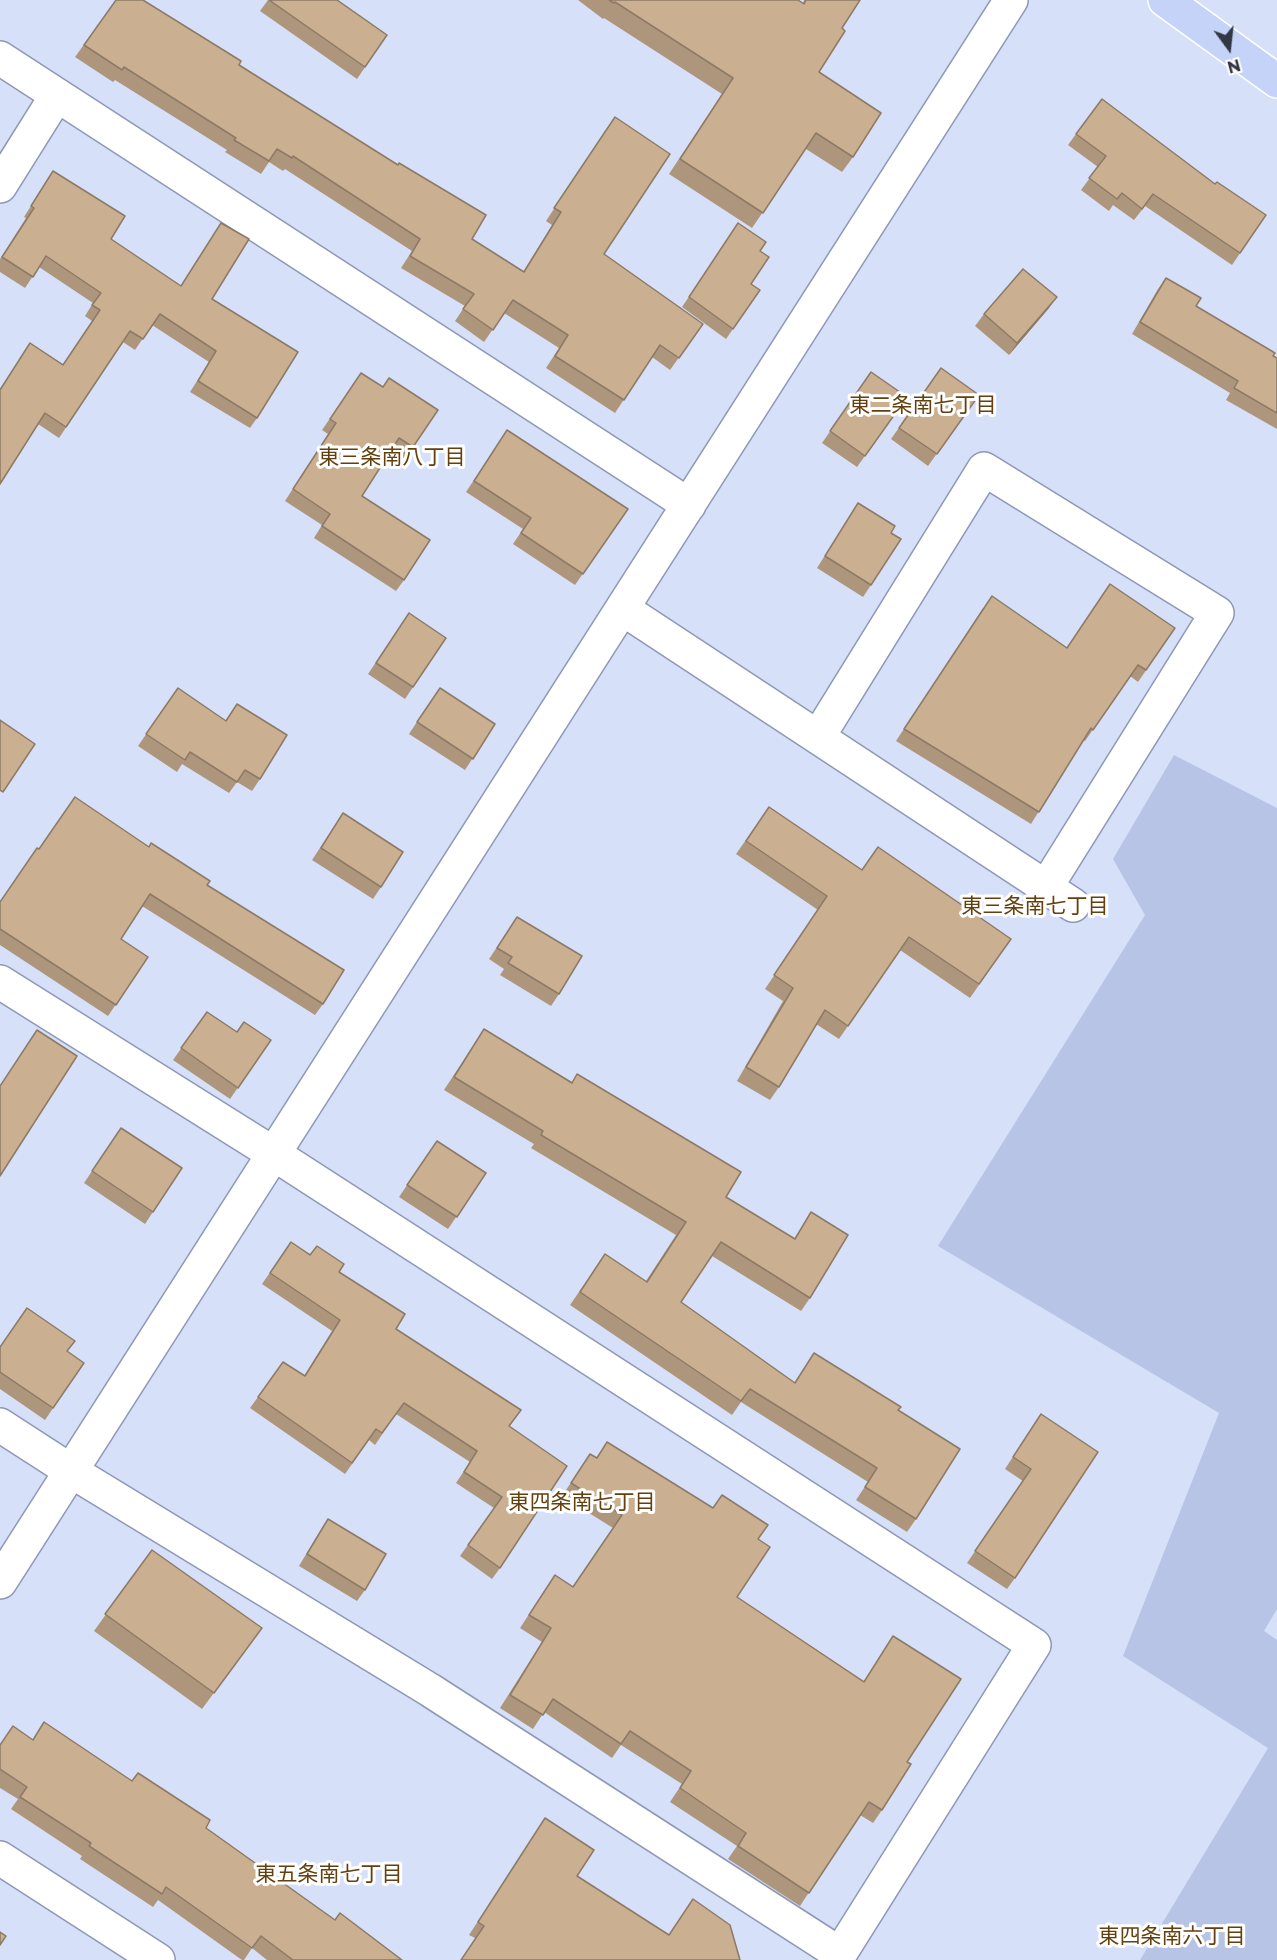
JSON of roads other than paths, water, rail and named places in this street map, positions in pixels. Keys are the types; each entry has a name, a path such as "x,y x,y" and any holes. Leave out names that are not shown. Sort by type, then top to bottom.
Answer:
{"main road":[{"path":"1165,0 1277,81"}],"street":[{"path":"0,1582 1011,0"},
{"path":"0,58 688,505"},
{"path":"0,186 57,95"},
{"path":"818,737 984,469 1217,613 1046,886"},
{"path":"623,609 1073,905"},
{"path":"0,982 274,1154 1034,1645 838,1957 430,1690 71,1471 0,1425"},
{"path":"0,1858 158,1960"}],"district":[{"name":"東二条南七丁目","path":"923,406"},
{"name":"東三条南八丁目","path":"392,458"},
{"name":"東三条南七丁目","path":"1035,907"},
{"name":"東四条南七丁目","path":"582,1503"},
{"name":"東五条南七丁目","path":"329,1875"},
{"name":"東四条南六丁目","path":"1172,1937"}]}
